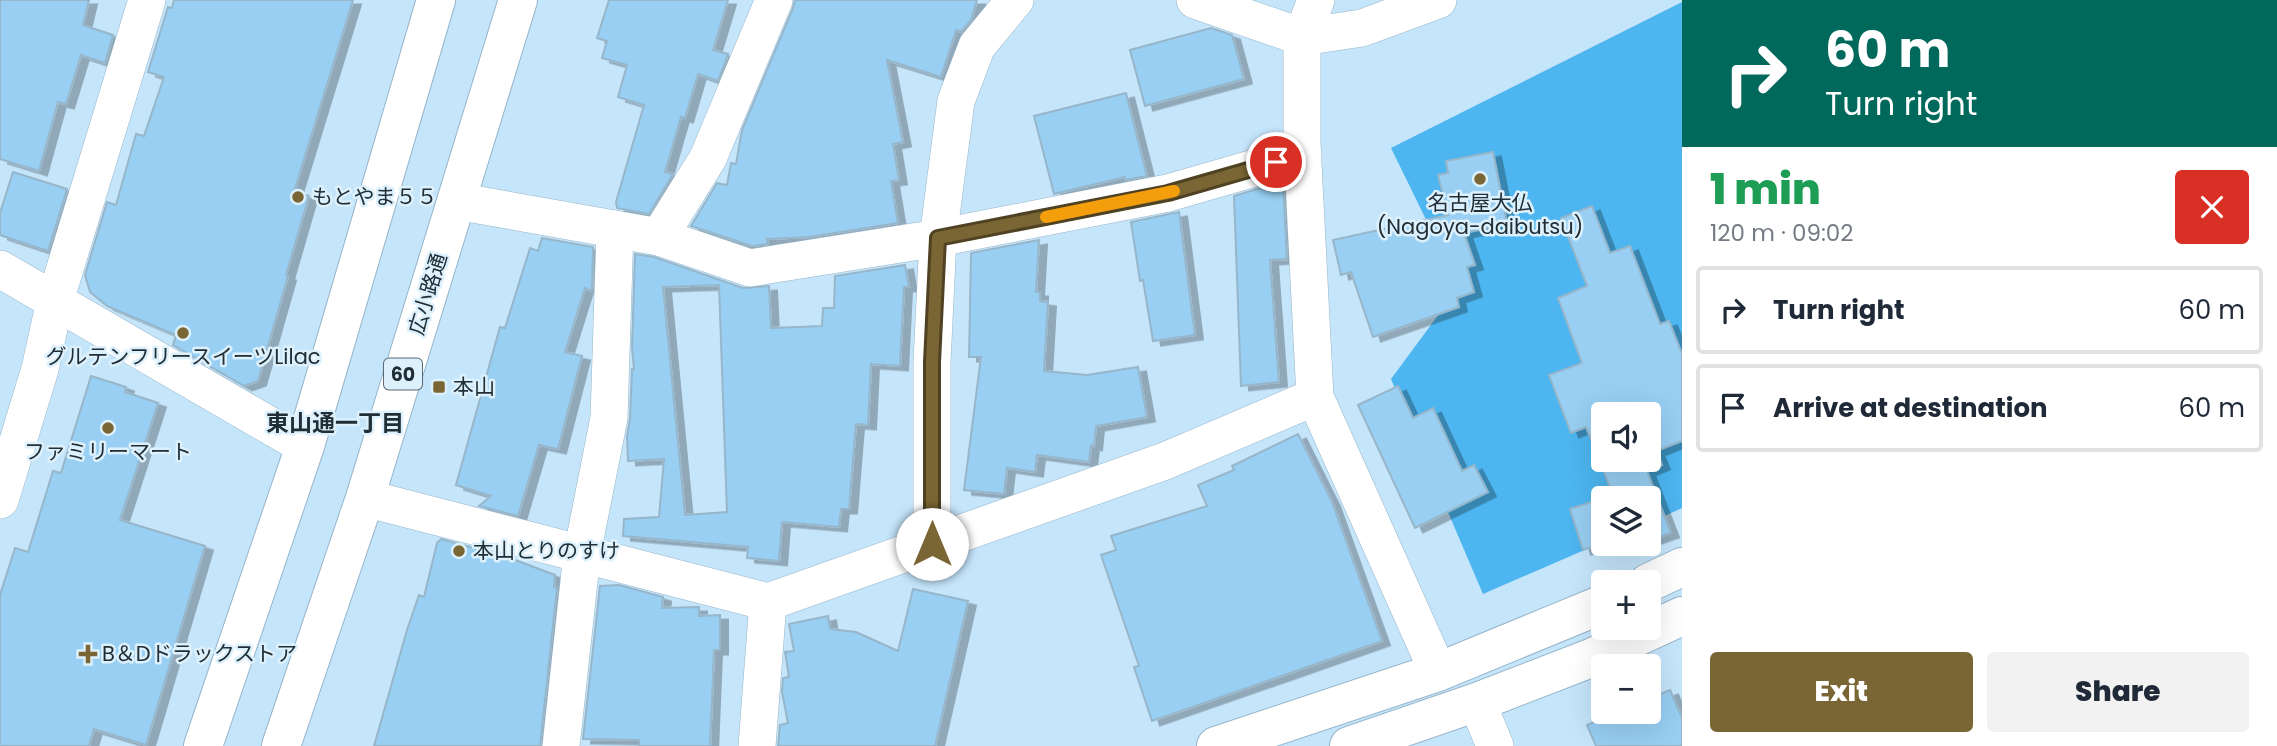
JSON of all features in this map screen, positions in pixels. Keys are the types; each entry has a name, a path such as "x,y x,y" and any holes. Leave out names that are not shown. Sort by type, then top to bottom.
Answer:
{"main road":[{"path":"203,746 305,446 436,0"},
{"name":"広小路通","path":"281,746 365,498 518,0"},
{"path":"1661,577 1682,567"},
{"path":"1216,746 1438,672 1591,609"},
{"path":"1349,746 1477,702 1591,658 1682,616"}],"street":[{"path":"0,500 40,369 55,302 147,0"},
{"path":"659,237 708,158 774,0"},
{"path":"932,544 932,362 938,238 956,101 977,47 1015,0"},
{"path":"1195,0 1302,37 1362,28 1438,0"},
{"path":"1316,0 1302,37 1303,154 1315,397 1438,672"},
{"path":"456,201 659,237 750,268 938,238 1168,193 1303,154"},
{"path":"561,746 582,554 609,418 615,229"},
{"path":"0,269 305,446"},
{"path":"365,498 768,602 1166,461 1315,397"},
{"path":"757,746 768,602"},
{"path":"1477,702 1495,746"}],"shaded area":[{"path":"1682,2 1682,508 1661,518 1661,486 1591,486 1591,547 1483,594 1391,379 1459,287 1391,148"}],"building":[{"path":"0,0 89,0 83,25 113,35 105,63 81,55 66,104 58,102 39,171 0,159"},
{"path":"174,0 353,0 294,192 309,196 286,275 288,276 258,381 244,386 173,345 176,335 107,306 90,292 85,275 107,202 116,205 136,134 144,136 164,77 148,72 168,7 172,8"},
{"path":"609,0 728,0 713,50 728,54 718,81 698,74 685,118 681,117 665,172 673,174 649,214 617,208 616,202 644,105 618,97 627,65 602,58 607,41 597,38"},
{"path":"795,0 977,0 971,20 961,32 956,30 941,77 887,60 903,142 893,144 899,180 891,181 898,223 809,237 767,239 768,244 752,246 691,226 717,183 727,185 731,163 736,164 742,130"},
{"path":"1211,28 1232,35 1244,79 1145,106 1130,50"},
{"path":"1126,93 1147,176 1125,180 1125,177 1054,194 1034,116"},
{"path":"1493,152 1507,224 1464,233 1475,265 1467,267 1474,292 1457,298 1459,307 1373,337 1351,272 1341,275 1333,240 1448,215 1438,175 1448,173 1446,161"},
{"path":"13,172 67,189 48,251 0,235 0,213"},
{"path":"1280,182 1283,187 1287,259 1270,260 1279,382 1241,386 1234,196"},
{"path":"1592,206 1610,253 1630,246 1660,324 1669,321 1682,354 1682,441 1661,449 1661,402 1591,402 1591,440 1586,427 1571,433 1549,375 1582,363 1558,298 1587,286 1561,218"},
{"path":"1179,212 1195,335 1153,341 1131,222"},
{"path":"542,238 593,247 592,291 585,288 565,352 582,356 558,449 539,445 518,516 479,506 491,496 456,485 500,327 505,328 530,248 538,251"},
{"path":"1039,240 1036,292 1040,292 1040,301 1048,302 1044,371 1087,375 1138,367 1147,417 1096,426 1089,462 1037,455 1035,472 1007,468 1004,494 964,490 981,357 969,357 971,253"},
{"path":"635,254 654,257 743,288 769,286 771,328 822,326 823,308 834,308 835,276 905,265 909,287 904,287 900,366 871,364 868,425 856,424 849,509 841,509 839,527 782,522 779,561 747,558 748,547 623,536 624,519 659,517 664,459 628,461 627,436 634,369 632,348","holes":["719,285 727,512 685,515 663,287"]},
{"path":"91,376 126,387 125,392 158,403 120,520 205,546 146,745 94,729 89,746 0,746 0,595 15,548 28,552 53,471 61,473"},
{"path":"1398,386 1413,418 1433,408 1462,471 1474,465 1488,492 1415,528 1358,405"},
{"path":"1298,434 1332,502 1382,641 1152,721 1134,667 1139,666 1101,555 1116,550 1111,536 1207,506 1198,485 1234,470 1232,466"},
{"path":"1604,472 1647,472 1653,486 1609,486"},
{"path":"1591,502 1591,547 1583,550 1570,509"},
{"path":"1661,507 1671,533 1661,536"},
{"path":"441,539 518,561 555,575 554,587 557,587 540,746 374,746 407,630 419,595 424,597 437,543"},
{"path":"619,585 663,597 662,608 699,607 699,616 720,615 720,650 714,650 710,746 639,746 639,740 583,739 600,586"},
{"path":"913,589 968,601 935,746 778,746 780,725 788,723 782,692 783,678 789,677 785,652 794,651 789,624 828,616 830,629 856,632 898,651"},
{"path":"1670,690 1682,718 1682,746 1596,746 1587,725 1591,723 1661,724 1661,694"}],"slow traffic":[{"path":"1046,217 1174,191"}],"place":[{"name":"名古屋大仏 (Nagoya-daibutsu)","path":"1480,179"},
{"name":"もとやま５５","path":"298,197"},
{"name":"グルテンフリースイーツLilac","path":"183,333"},
{"name":"本山","path":"439,387"},
{"name":"ファミリーマート","path":"108,428"},
{"name":"本山とりのすけ","path":"459,551"},
{"name":"B＆Dドラックストア","path":"88,654"}],"district":[{"name":"東山通一丁目","path":"335,423"}],"route":[{"path":"932,544 932,362 938,238 1168,193 1276,162"}]}
